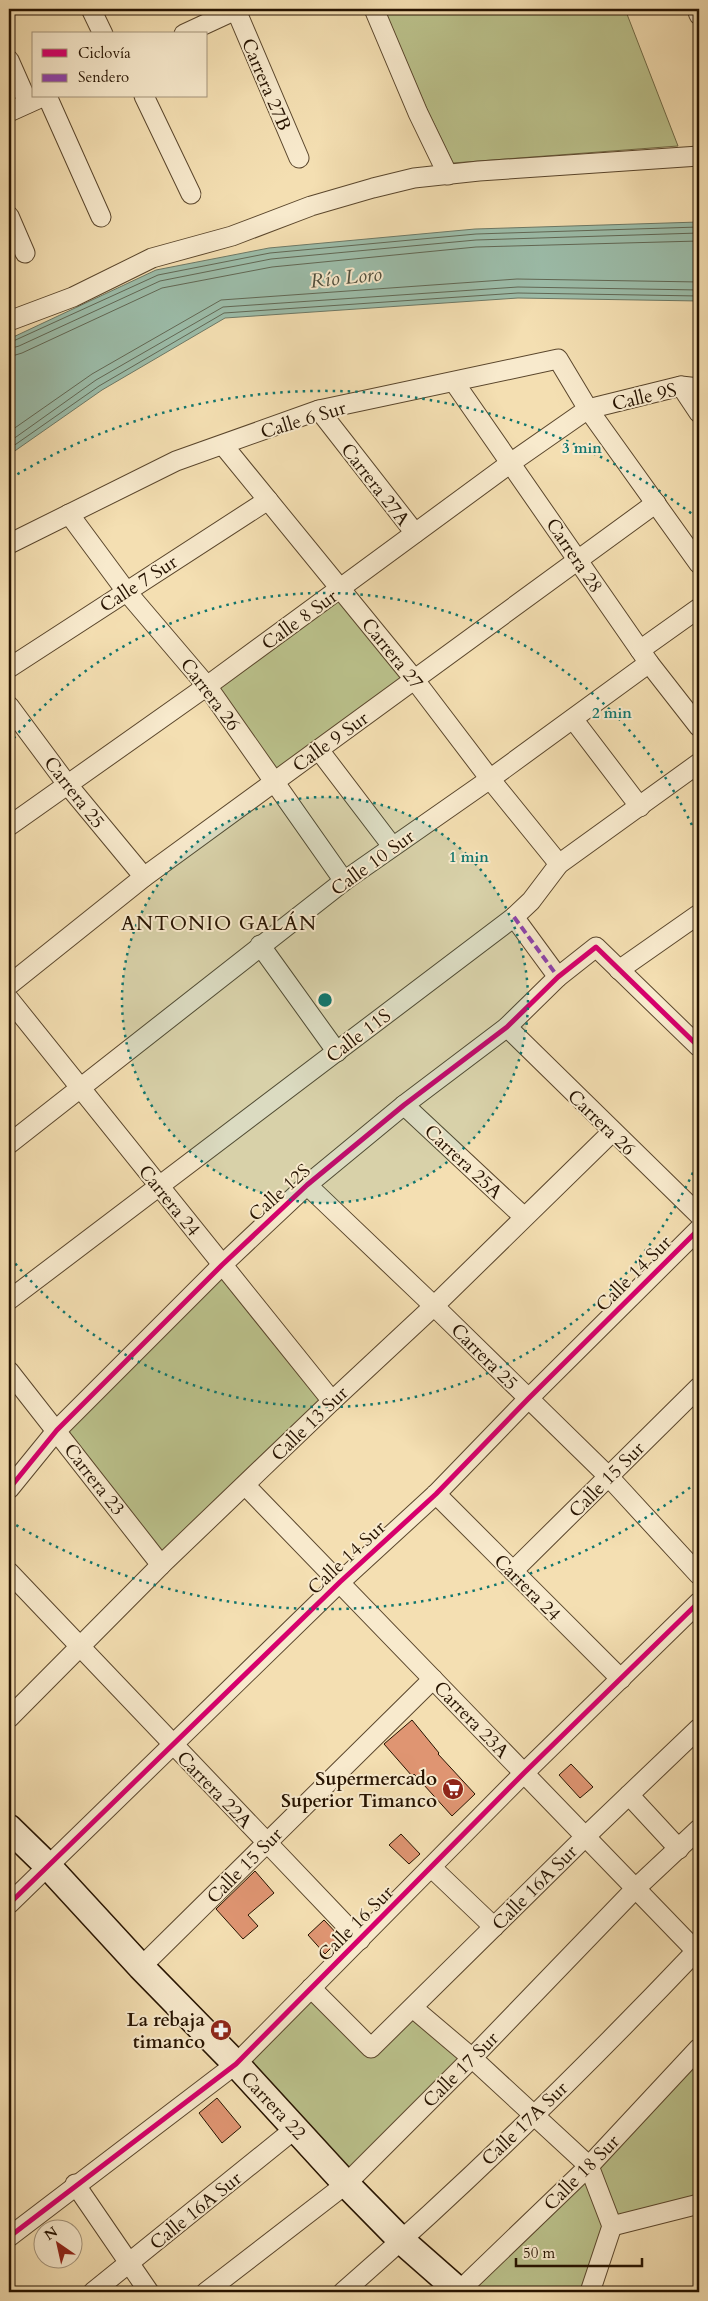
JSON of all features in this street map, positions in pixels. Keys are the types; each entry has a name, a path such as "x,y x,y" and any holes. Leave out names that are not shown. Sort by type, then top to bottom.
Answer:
{"street":[{"path":"91,9 102,32"},
{"path":"188,32 237,9"},
{"name":"Carrera 27B","path":"237,9 299,158"},
{"path":"374,9 418,113 448,174"},
{"path":"697,9 699,15"},
{"path":"9,60 32,88"},
{"path":"9,112 40,98 101,217"},
{"path":"145,98 191,194"},
{"path":"9,320 73,297 152,258 232,236 311,206 414,178 699,156"},
{"path":"9,216 25,253"},
{"name":"Calle 6 Sur","path":"9,544 176,461 319,410 558,359 588,409"},
{"name":"Carrera 28","path":"454,382 512,462 644,656 699,727"},
{"path":"690,387 699,413"},
{"name":"Calle 9S","path":"588,409 690,387"},
{"path":"588,409 699,564"},
{"name":"Calle 8 Sur","path":"9,826 208,686 512,462 588,409"},
{"name":"Carrera 27A","path":"319,410 416,533"},
{"name":"Carrera 27","path":"223,445 414,679 558,864"},
{"name":"Calle 7 Sur","path":"9,668 268,500"},
{"name":"Calle 9 Sur","path":"9,985 144,877 656,503"},
{"name":"Carrera 26","path":"69,514 126,591 208,686 344,881"},
{"name":"Calle 10 Sur","path":"9,1144 260,945 344,881 573,719 699,608"},
{"name":"Carrera 25","path":"9,706 67,784 144,877"},
{"path":"573,719 640,807"},
{"path":"319,750 392,846"},
{"name":"Calle 11S","path":"9,1300 514,917 531,901 558,864 699,763"},
{"path":"699,914 620,970 699,1047"},
{"path":"514,917 558,977"},
{"path":"260,945 337,1052"},
{"name":"Calle 12S","path":"9,1489 57,1430 222,1265 307,1186 404,1105 507,1027 558,977 596,947 620,970"},
{"name":"Carrera 24","path":"9,999 332,1401"},
{"name":"Carrera 26","path":"507,1027 612,1132 699,1215"},
{"name":"Carrera 25A","path":"404,1105 524,1217"},
{"name":"Calle 13 Sur","path":"9,1718 245,1484 434,1306 612,1132"},
{"name":"Carrera 25","path":"307,1186 434,1306 609,1477 699,1575"},
{"name":"Calle 14 Sur","path":"9,1904 340,1582 436,1494 528,1399 699,1229"},
{"name":"Carrera 23","path":"9,1371 162,1565"},
{"name":"Calle 15 Sur","path":"513,1571 698,1389"},
{"name":"Carrera 23A","path":"245,1484 698,1951"},
{"name":"Carrera 24","path":"436,1494 621,1680"},
{"name":"Carrera 22A","path":"9,1572 360,1940"},
{"name":"Calle 16 Sur","path":"9,2237 75,2184 236,2064 524,1773 697,1608"},
{"name":"Calle 15 Sur","path":"141,1967 433,1679"},
{"name":"Calle 16A Sur","path":"311,1988 371,2048 586,1836 699,1728"},
{"path":"629,1795 679,1849"},
{"name":"Carrera 22","path":"9,1828 48,1866 141,1967 236,2064 346,2184 402,2240 459,2292"},
{"name":"Calle 17 Sur","path":"206,2292 346,2184 472,2058 636,1888 699,1830"},
{"path":"431,1867 494,1927"},
{"name":"Calle 17A Sur","path":"342,2292 402,2240 533,2116 698,1951"},
{"path":"413,2008 472,2058 589,2166 612,2226 590,2292"},
{"name":"Calle 18 Sur","path":"459,2292 589,2166 699,2048"},
{"name":"Calle 16A Sur","path":"93,2292 296,2128"},
{"path":"75,2184 149,2292"},
{"path":"612,2226 699,2204"}],"green space":[{"path":"384,9 625,9 678,146 453,163 426,107"},
{"path":"340,589 414,679 275,782 207,686"},
{"path":"219,1276 322,1402 164,1554 67,1429"},
{"path":"313,1992 369,2053 413,2016 465,2059 346,2178 242,2064"},
{"path":"699,2052 699,2201 605,2225 587,2292 461,2292"}],"water":[{"name":"Río Loro","path":"699,222 699,301 518,298 225,318 102,390 9,455 9,339 156,270 269,248 475,229"}],"building":[{"path":"412,1720 438,1754 475,1794 452,1816 414,1774 412,1776 384,1744"},
{"path":"571,1764 593,1787 580,1798 559,1775"},
{"path":"401,1834 420,1854 409,1864 389,1845"},
{"path":"255,1871 274,1893 248,1915 258,1926 243,1939 216,1909"},
{"path":"324,1920 341,1938 325,1954 308,1935"},
{"path":"217,2098 241,2127 222,2143 199,2113"}],"marked path":[{"path":"514,917 558,977"}],"cycle path":[{"path":"9,1489 57,1430 222,1265 307,1185 404,1105 507,1027 558,977 596,947 699,1047"},
{"path":"9,1904 340,1582 436,1494 528,1399 699,1229"},
{"path":"9,2237 236,2064 524,1773 699,1602"}],"place":[{"name":"Supermercado Superior Timanco","path":"453,1789"},
{"name":"La rebaja timanco","path":"221,2030"}],"district":[{"name":"ANTONIO GALÁN","path":"219,923"}]}
